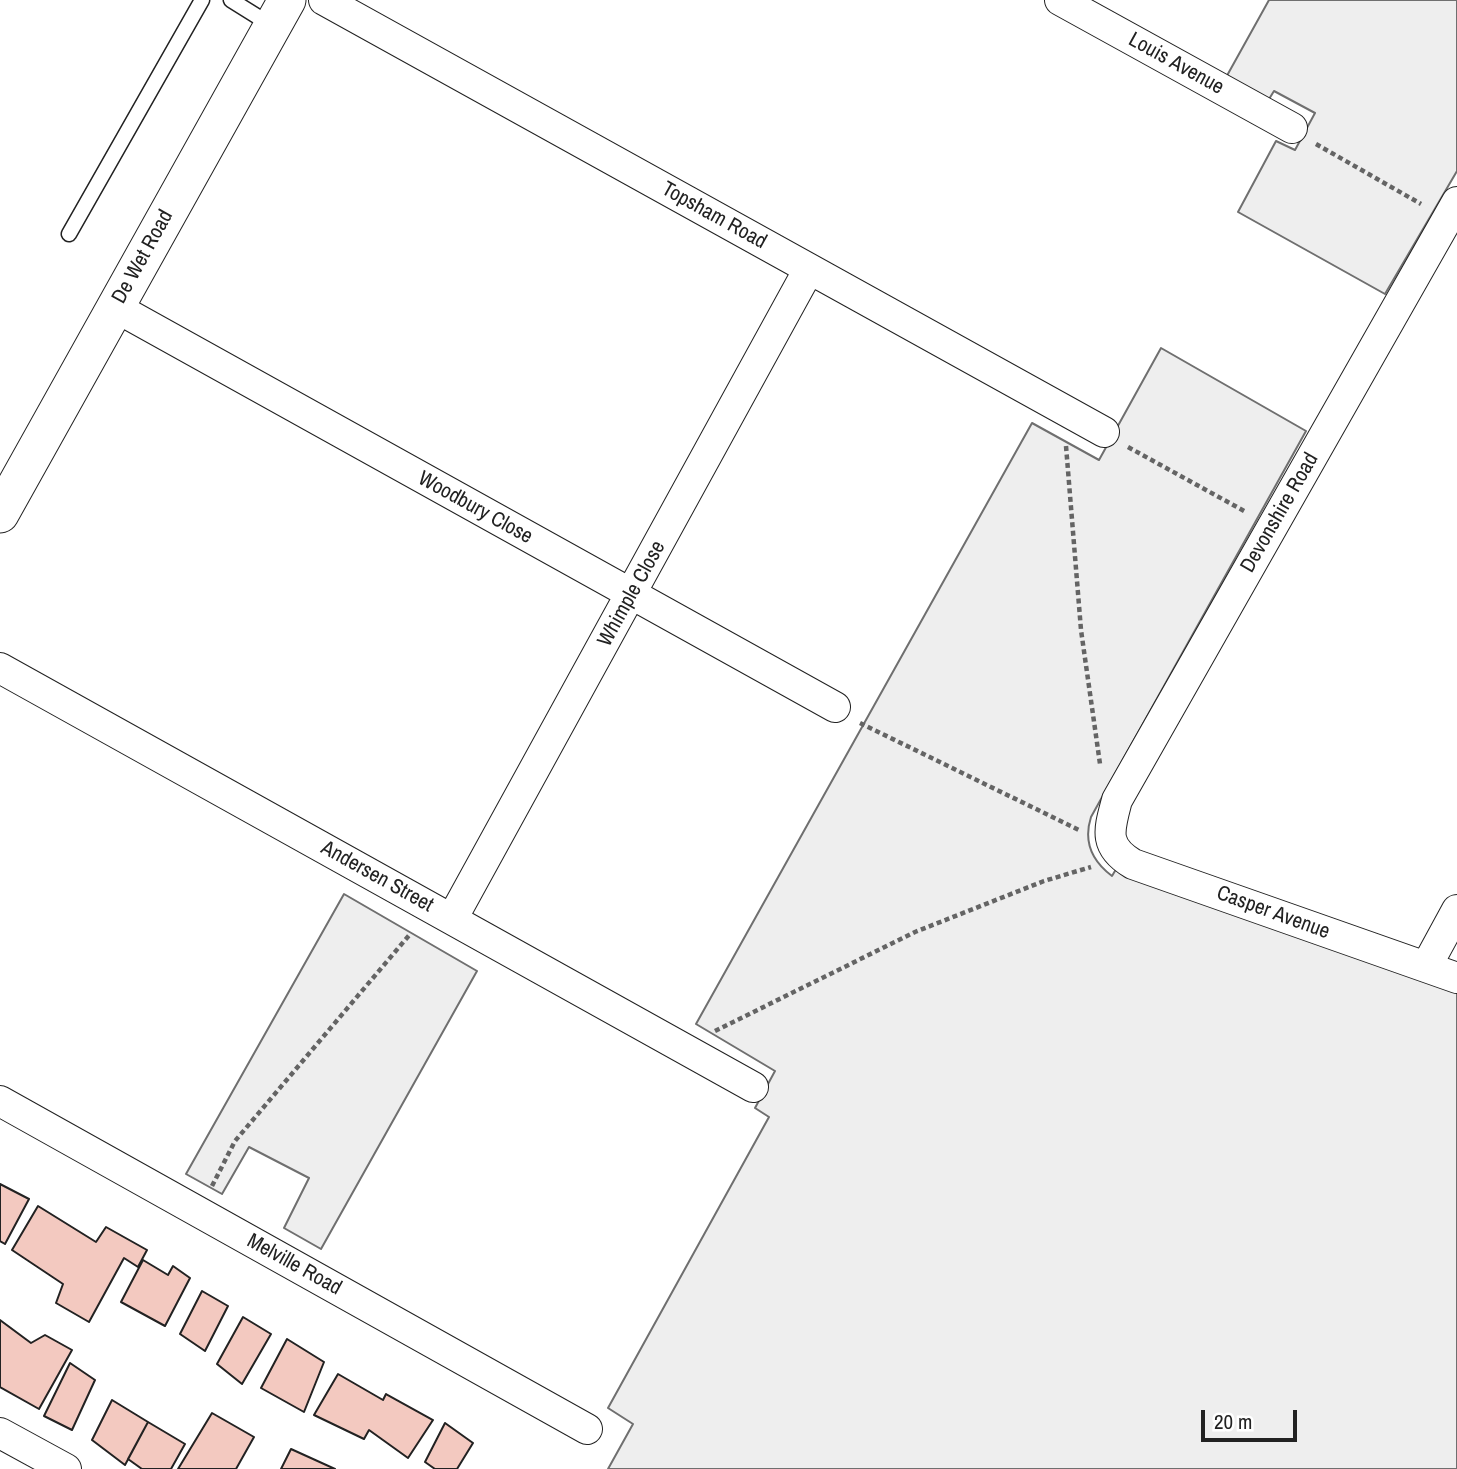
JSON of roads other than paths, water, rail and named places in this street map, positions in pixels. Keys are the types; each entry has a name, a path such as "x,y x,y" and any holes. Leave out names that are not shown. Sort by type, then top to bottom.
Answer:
{"street":[{"name":"Topsham Road","path":"324,0 1104,432"},
{"name":"Louis Avenue","path":"1060,0 1292,128"},
{"name":"De Wet Road","path":"0,514 280,13"},
{"name":"Devonshire Road","path":"1114,831 1273,524 1453,216"},
{"name":"Whimple Close","path":"440,912 631,595 809,269"},
{"name":"Woodbury Close","path":"115,307 835,707"},
{"name":"Andersen Street","path":"0,668 753,1087"},
{"name":"Casper Avenue","path":"1114,831 1133,864 1457,978"},
{"path":"1426,967 1457,910"},
{"name":"Melville Road","path":"0,1101 587,1429"},
{"path":"0,1433 47,1465"}],"lane":[{"path":"69,234 202,0"},
{"path":"231,0 280,13"}]}
